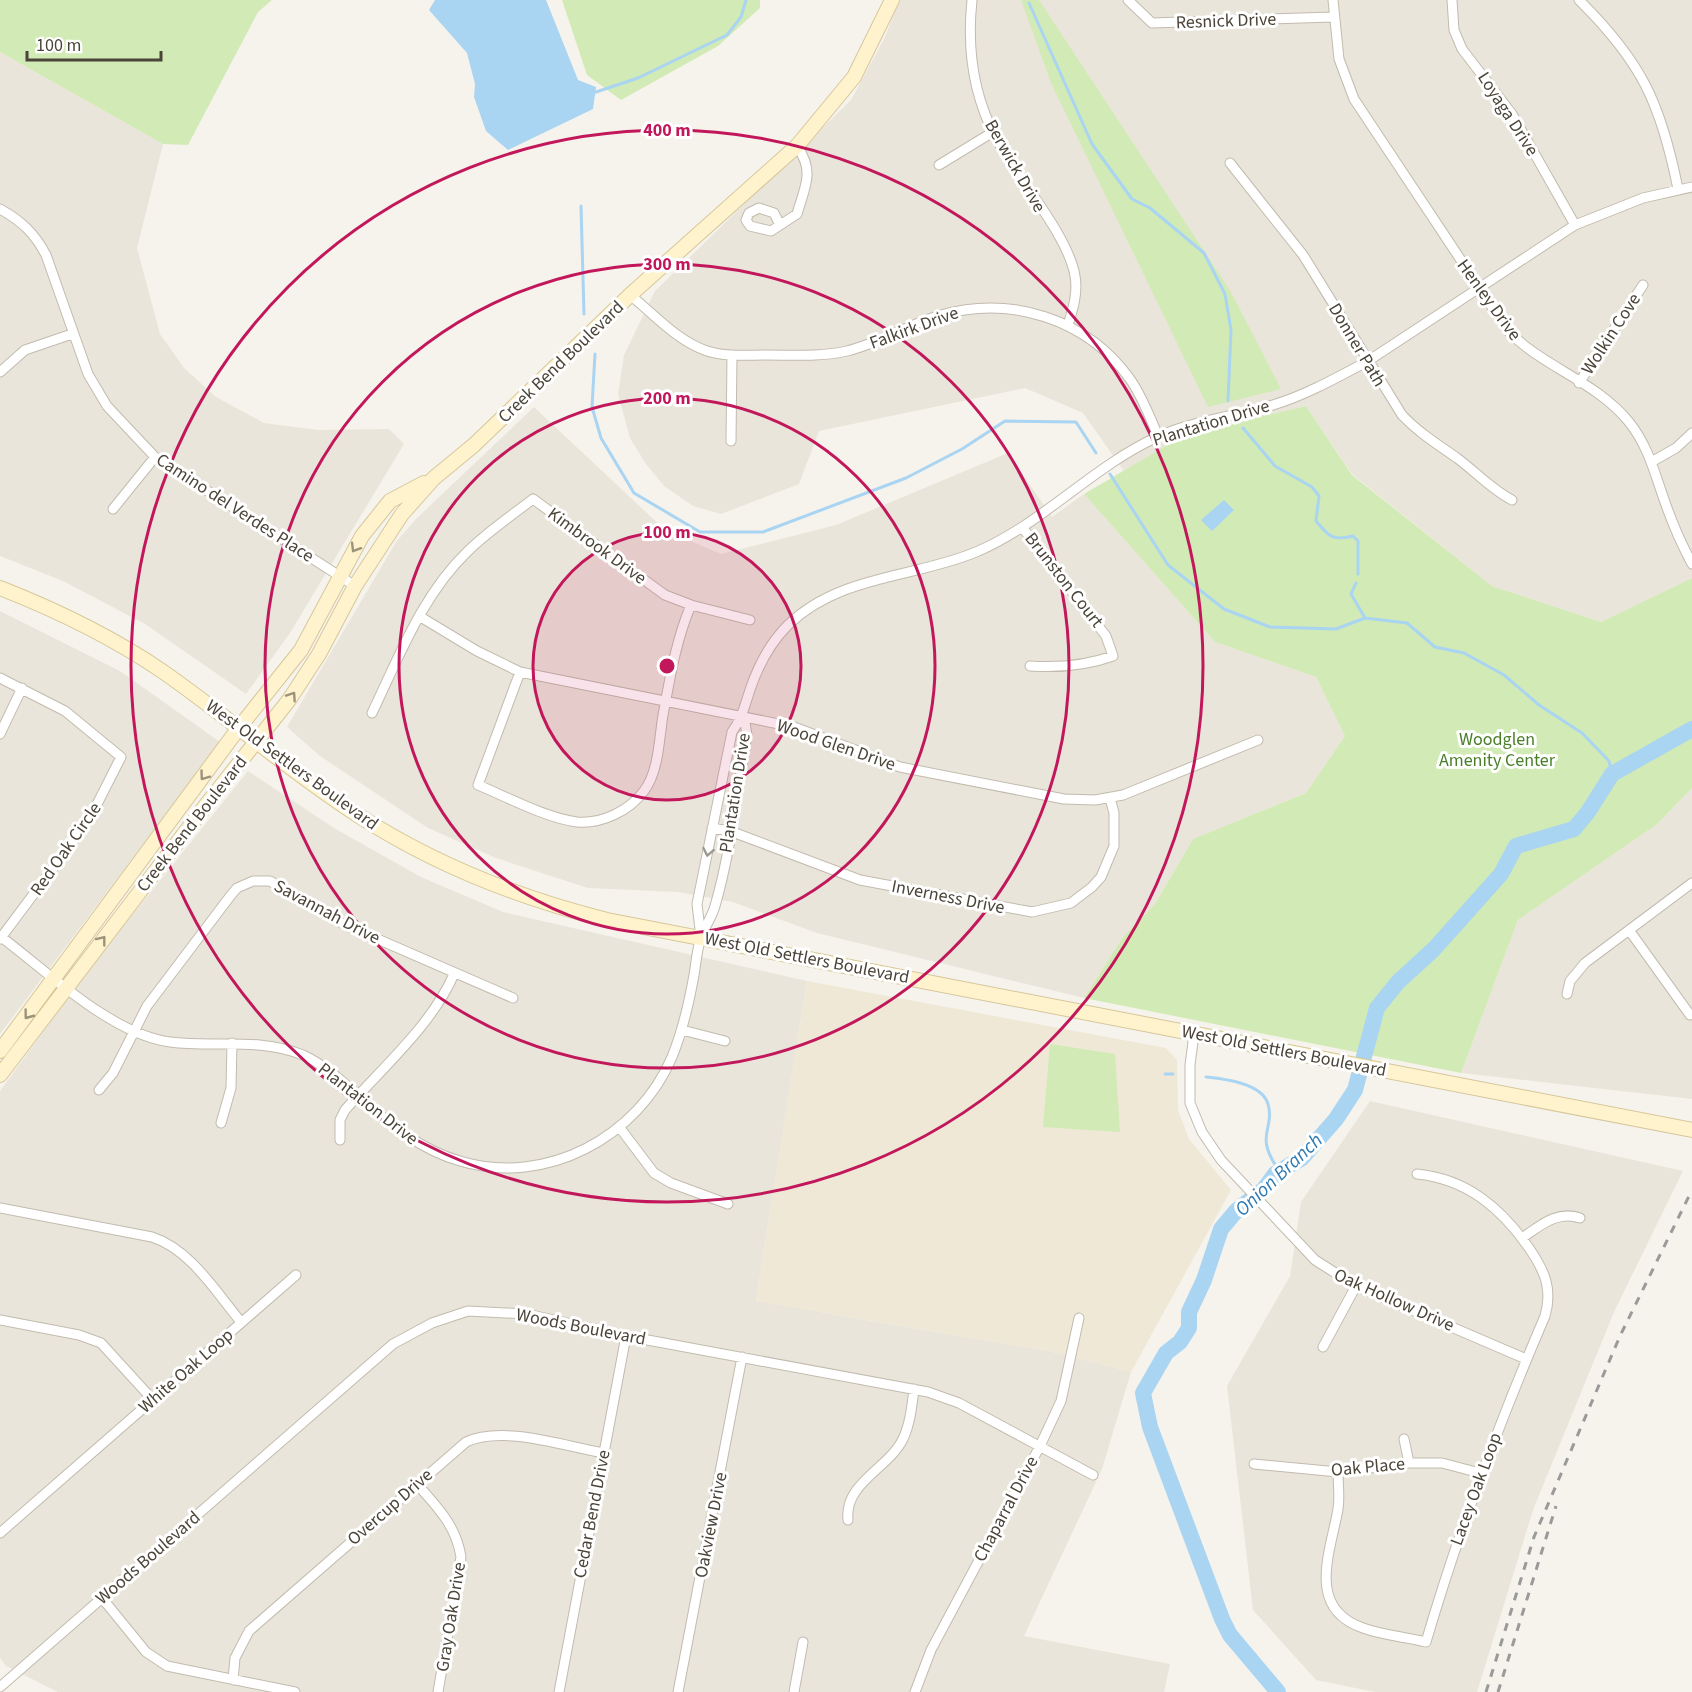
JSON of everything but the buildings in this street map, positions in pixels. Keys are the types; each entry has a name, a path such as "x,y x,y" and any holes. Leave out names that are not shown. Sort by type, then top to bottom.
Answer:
{"street":[{"name":"Creek Bend Boulevard","path":"0,1051 61,982 290,700 319,654 355,586 402,514 434,478 474,446 630,295 797,146 854,77 892,0"},
{"name":"Berwick Drive","path":"972,0 970,32 972,64 979,94 993,132 1062,242 1072,262 1075,299 1068,325"},
{"name":"Resnick Drive","path":"1128,0 1152,23 1333,17"},
{"name":"Henley Drive","path":"1334,0 1333,17 1339,59 1354,99 1508,331 1520,344 1579,382 1618,410 1629,422 1653,461 1665,503 1692,564"},
{"name":"Loyaga Drive","path":"1452,0 1454,30 1462,49 1512,114 1575,225"},
{"path":"1579,0 1620,43 1651,93 1662,121 1678,189"},
{"path":"939,165 993,132"},
{"path":"780,225 797,214 809,172 807,161 797,146"},
{"name":"Donner Path","path":"1230,163 1303,255 1397,408 1418,432 1458,459 1492,489 1512,500"},
{"name":"Plantation Drive","path":"701,938 697,904 732,732 744,716 752,686 764,657 788,626 812,606 854,586 973,553 1022,527 1087,478 1158,436 1276,404 1368,361 1575,225 1643,198 1692,187"},
{"name":"Camino del Verdes Place","path":"0,209 25,224 37,238 46,255 88,374 107,406 155,457 355,586"},
{"name":"Wolkin Cove","path":"1579,382 1643,285"},
{"name":"Falkirk Drive","path":"630,295 694,346 732,355 839,352 861,347 939,316 985,307 1032,312 1068,325 1100,345 1122,368 1140,395 1158,436"},
{"path":"0,372 25,350 72,334"},
{"path":"731,441 732,355"},
{"path":"1653,461 1676,448 1692,433"},
{"path":"113,509 155,457"},
{"name":"Creek Bend Boulevard","path":"0,1075 61,982 238,729 301,650 338,576 362,536 390,501 434,478"},
{"name":"Kimbrook Drive","path":"372,714 419,616 436,589 467,552 533,500 665,595 691,605 750,620"},
{"name":"Brunston Court","path":"1022,527 1106,636 1113,656 1059,668 1030,666"},
{"name":"West Old Settlers Boulevard","path":"0,588 55,611 121,646 160,670 256,742 379,828 493,885 530,899 607,920 1692,1130"},
{"path":"520,672 478,785 576,822 598,822 625,809 644,792 655,764 676,649 691,605"},
{"name":"Wood Glen Drive","path":"419,616 477,651 520,672 794,727 900,767 1064,799 1110,798 1258,740"},
{"name":"Red Oak Circle","path":"0,678 65,711 121,757 89,820 0,938"},
{"path":"0,734 22,688"},
{"name":"Plantation Drive","path":"0,938 107,1018 133,1032 170,1042 266,1045 305,1056 330,1072 385,1120 422,1145 463,1162 485,1166 514,1168 552,1162 580,1153 620,1128 655,1088 672,1059 682,1030 701,938 715,908 747,735 744,716"},
{"name":"Inverness Drive","path":"712,828 730,831 860,880 1032,912 1071,903 1082,896 1101,876 1114,846 1114,813 1110,798"},
{"name":"Savannah Drive","path":"99,1090 113,1073 147,1006 231,895 237,888 253,881 270,881 343,924 513,998"},
{"path":"1567,994 1576,972 1692,883"},
{"path":"1629,930 1690,1015"},
{"path":"340,1140 342,1114 425,1022 440,1003 454,974"},
{"path":"682,1030 724,1041"},
{"name":"Oak Hollow Drive","path":"1194,1034 1190,1065 1190,1103 1202,1132 1236,1177 1315,1260 1356,1286 1526,1359"},
{"path":"220,1123 231,1088 232,1043"},
{"path":"620,1128 654,1173 671,1183 728,1204"},
{"name":"Lacey Oak Loop","path":"1338,1472 1338,1506 1324,1576 1329,1598 1343,1616 1362,1628 1426,1642 1480,1473 1545,1316 1549,1293 1544,1270 1507,1218 1482,1197 1439,1178 1417,1174"},
{"name":"White Oak Loop","path":"0,1208 152,1237 169,1243 184,1255 241,1322 0,1533"},
{"path":"1522,1238 1555,1217 1580,1218"},
{"path":"241,1322 296,1275"},
{"path":"1323,1347 1356,1286"},
{"name":"Woods Boulevard","path":"0,1690 393,1344 417,1330 468,1311 527,1314 914,1389 959,1403 1093,1476"},
{"name":"Chaparral Drive","path":"915,1692 931,1650 1040,1446 1061,1401 1079,1318"},
{"path":"0,1320 79,1335 101,1343 153,1400"},
{"name":"Cedar Bend Drive","path":"559,1692 626,1335"},
{"name":"Oakview Drive","path":"678,1692 742,1357"},
{"path":"848,1520 849,1502 854,1492 886,1461 903,1439 910,1420 914,1389"},
{"name":"Overcup Drive","path":"233,1680 235,1658 249,1631 460,1446 482,1436 500,1434 604,1453"},
{"path":"1404,1439 1409,1463"},
{"name":"Oak Place","path":"1254,1464 1338,1472 1409,1463 1442,1463 1480,1473"},
{"name":"Gray Oak Drive","path":"417,1484 453,1527 461,1557 438,1692"},
{"path":"102,1598 146,1652 173,1669 295,1692"},
{"path":"794,1692 803,1642"}],"shaded area":[{"path":"899,0 1692,0 1692,578 1601,622 1492,586 1352,474 1306,406 1186,434 1124,471 1083,413 1025,388 819,431 799,484 721,514 693,506 664,486 646,464 630,438 618,394 624,355 655,291 851,100 885,37"},
{"path":"0,52 163,144 137,248 160,334 184,368 216,397 264,423 318,430 389,429 404,444 290,633 246,694 145,624 63,581 0,556"},
{"path":"534,407 665,530 721,554 836,525 1008,453 1052,517 1084,494 1215,642 1316,677 1345,736 1306,793 1193,839 1155,904 1123,937 1084,998 817,933 733,902 678,892 588,888 496,858 428,828 320,756 287,727 396,542 416,519"},
{"path":"0,611 120,671 220,742 0,1034"},
{"path":"248,771 334,828 421,877 503,912 807,981 756,1301 1058,1353 1131,1372 1102,1469 1024,1636 1170,1664 1164,1692 58,1692 6,1666 0,1658 0,1091 89,969"},
{"path":"1692,788 1692,1099 1461,1073 1518,920 1656,825"},
{"path":"807,981 1166,1048 1177,1060 1178,1110 1189,1139 1231,1190 1131,1372 1058,1353 756,1301"},
{"path":"1370,1101 1683,1171 1614,1312 1533,1510 1477,1692 1375,1692 1316,1680 1253,1610 1227,1386 1290,1276 1301,1202"}],"green space":[{"path":"0,0 272,0 258,12 188,145 163,144 0,52"},
{"path":"562,0 760,0 760,8 718,46 621,100 587,75"},
{"path":"1021,0 1039,0 1231,292 1281,389 1208,407 1051,83"},
{"name":"Woodglen Amenity Center","path":"1306,406 1352,475 1492,586 1601,622 1692,578 1692,788 1656,825 1518,920 1461,1073 1084,998 1123,937 1155,904 1193,839 1306,793 1345,736 1316,677 1215,642 1084,494 1186,434"},
{"path":"1050,1044 1115,1054 1120,1132 1043,1127"}],"water":[{"path":"435,0 546,0 578,80 596,87 593,109 508,150 486,131 474,97 475,84 467,53 429,10"},
{"path":"1224,500 1234,510 1212,531 1201,520"}],"waterway":[{"path":"593,93 638,78 727,35 741,17 746,0"},
{"path":"1029,3 1092,144 1132,199 1150,208 1204,253 1225,294 1231,330 1228,401"},
{"path":"581,206 584,314"},
{"path":"595,354 592,407 601,438 634,493 700,532 763,532 906,478 962,449 1005,421 1076,422 1096,453"},
{"path":"1243,428 1275,466 1312,487 1319,496 1316,521 1324,531 1336,538 1353,536 1358,541 1358,574"},
{"path":"1110,474 1168,565 1224,609 1270,627 1336,629 1365,618"},
{"path":"1356,583 1351,594 1365,618 1407,623 1435,647 1464,653 1504,675 1539,705 1582,733 1609,761 1612,774"},
{"name":"Onion Branch","path":"1278,1692 1230,1635 1222,1619 1150,1427 1143,1393 1166,1353 1180,1342 1189,1328 1189,1312 1204,1280 1221,1229 1237,1210 1264,1189 1275,1174 1302,1158 1336,1119 1355,1090 1377,1008 1398,982 1434,949 1501,874 1516,846 1574,829 1588,812 1612,774 1692,729"},
{"path":"1165,1074 1173,1074"},
{"path":"1206,1077 1242,1083 1258,1091 1264,1097 1269,1113 1266,1139 1270,1155 1276,1166 1275,1174"}],"railway":[{"path":"1486,1692 1534,1537 1620,1336 1692,1190"},
{"path":"1498,1692 1556,1506"}]}
